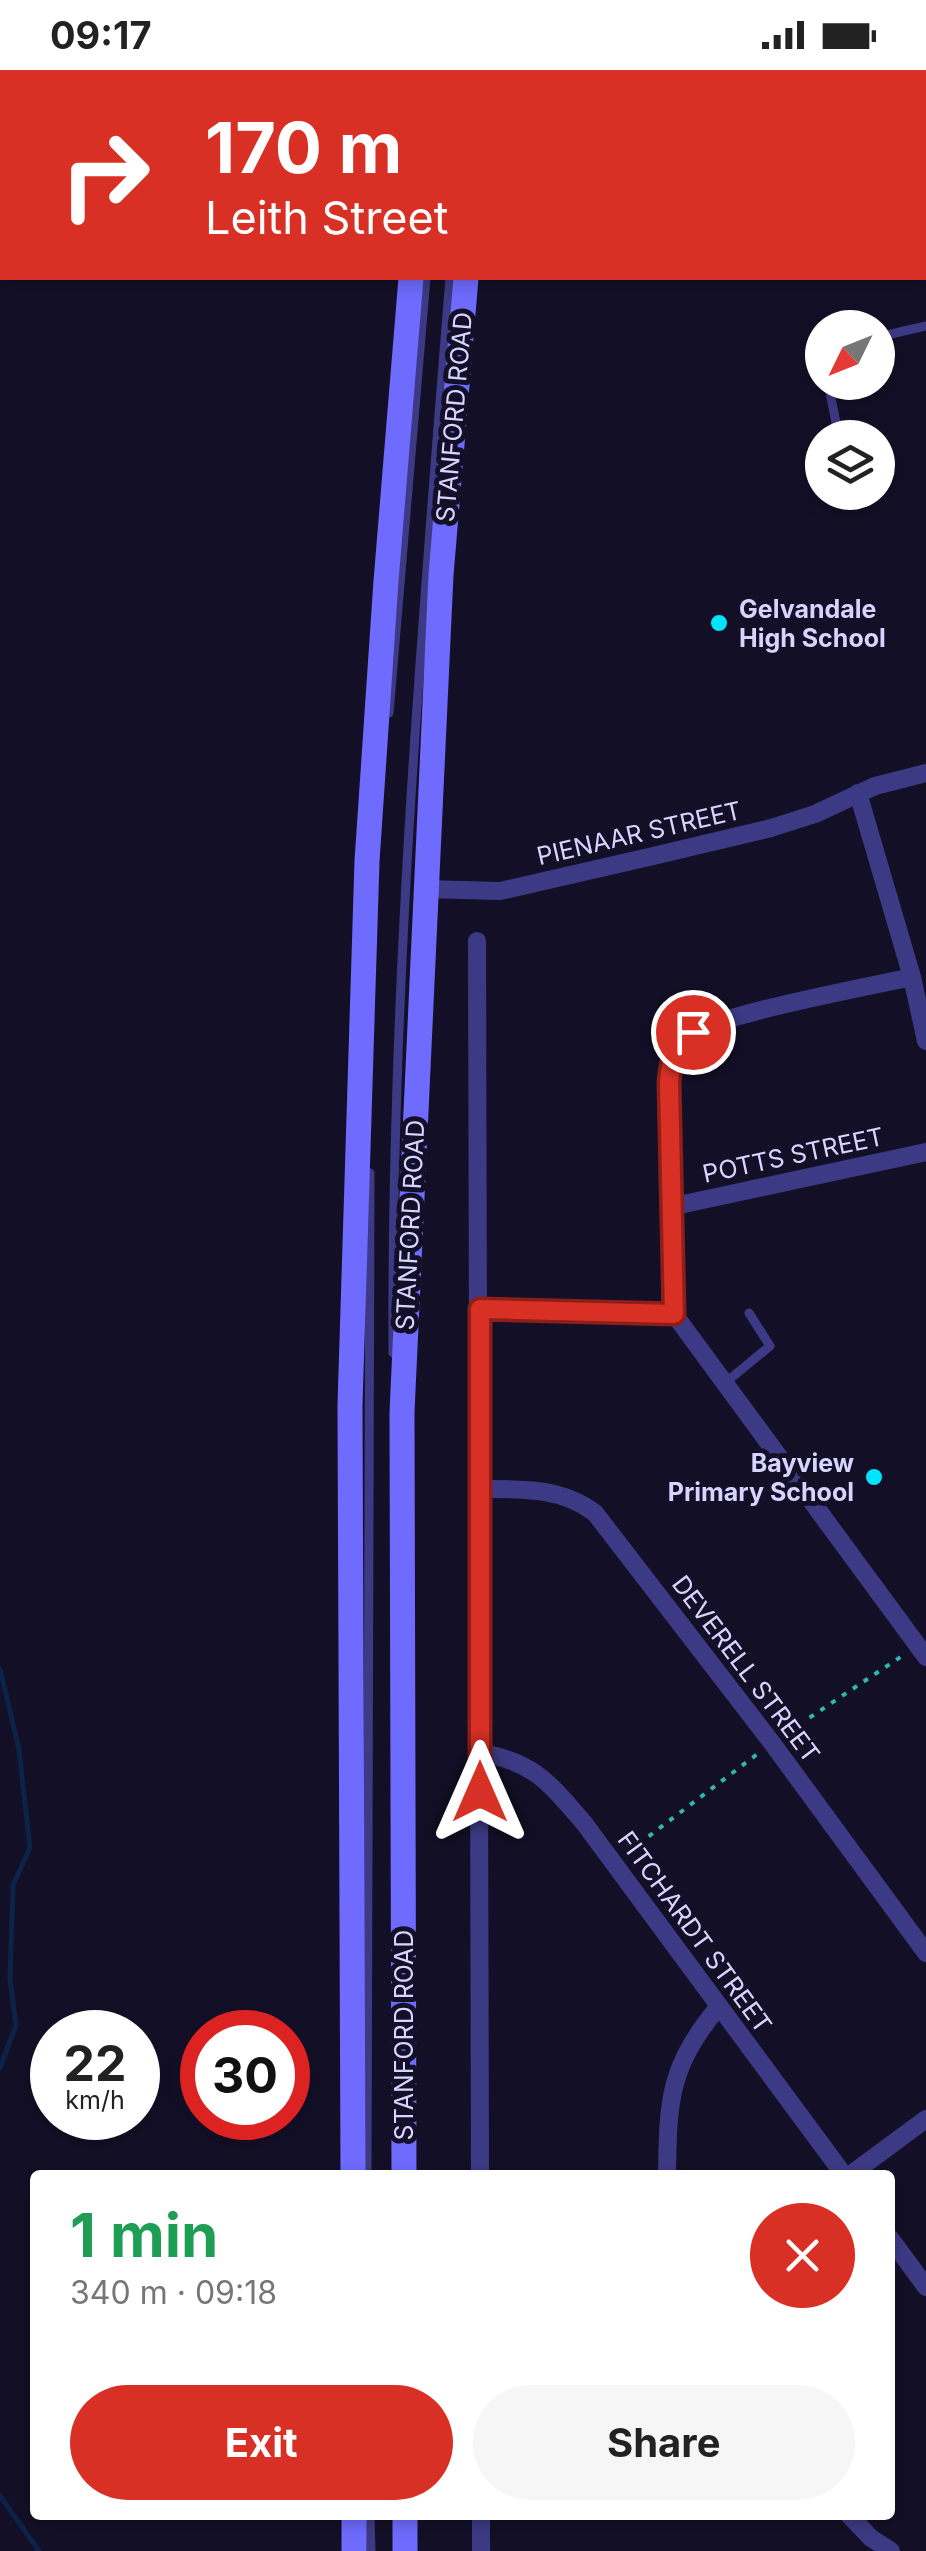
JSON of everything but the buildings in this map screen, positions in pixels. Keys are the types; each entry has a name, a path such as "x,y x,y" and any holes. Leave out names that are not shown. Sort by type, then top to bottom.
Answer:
{"main road":[{"name":"STANFORD ROAD","path":"352,2170 352,1368 367,862 411,280"},
{"name":"STANFORD ROAD","path":"404,2170 402,1412 441,575 466,280"},
{"path":"354,2520 354,2551"},
{"path":"405,2520 406,2551"}],"street":[{"name":"PIENAAR STREET","path":"425,889 500,891 771,828 815,814 858,793 926,773"},
{"path":"858,793 912,977 926,1041"},
{"path":"477,942 480,2170"},
{"path":"912,977 736,1017 686,1036 671,1060 670,1207 674,1314 926,1657"},
{"name":"POTTS STREET","path":"670,1207 926,1152"},
{"path":"480,1309 674,1314"},
{"name":"DEVERELL STREET","path":"480,1489 528,1489 559,1494 595,1513 926,1952"},
{"name":"FITCHARDT STREET","path":"480,1753 504,1756 545,1778 584,1823 843,2170"},
{"path":"667,2170 668,2104 673,2084 691,2044 719,2006"},
{"path":"854,2170 926,2119"},
{"path":"895,2245 926,2287"},
{"path":"481,2520 481,2551"},
{"path":"854,2520 891,2551"}],"lane":[{"path":"389,723 426,280"},
{"path":"394,2170 392,1250 398,1012 415,719 450,280"},
{"path":"895,333 926,326"},
{"path":"367,2170 369,1193 378,874 386,761"},
{"path":"724,1383 770,1346 749,1313"},
{"path":"370,2520 371,2551"},
{"path":"394,2520 394,2551"}],"waterway":[{"path":"0,1669 19,1749 30,1848 13,1885 10,1979 16,2025 0,2068"},
{"path":"0,2496 39,2551"}],"place":[{"name":"Gelvandale High School","path":"719,623"},
{"name":"Bayview Primary School","path":"874,1477"}],"route":[{"path":"480,1792 480,1309 674,1314 669,1082 671,1060 678,1044 693,1032"}]}
